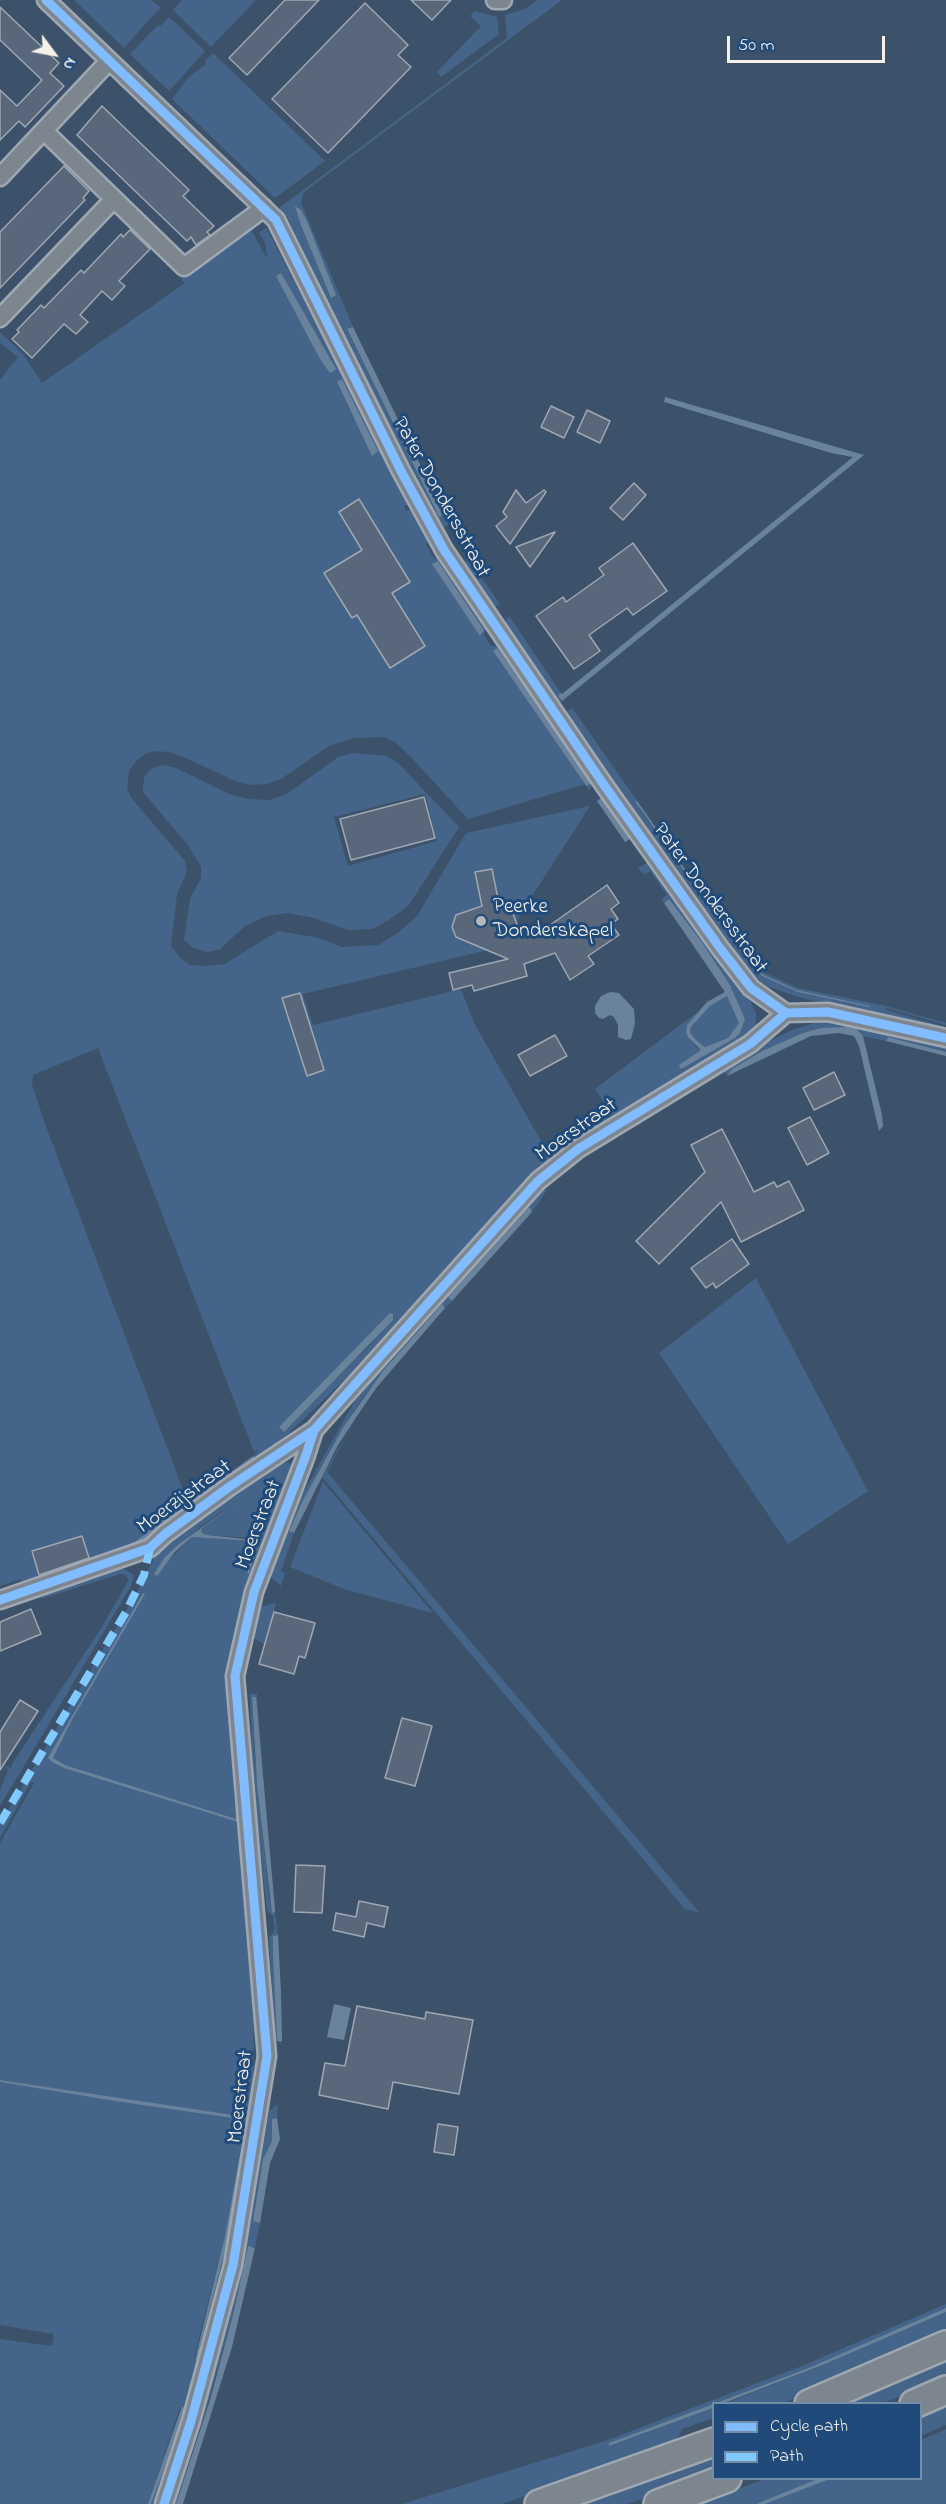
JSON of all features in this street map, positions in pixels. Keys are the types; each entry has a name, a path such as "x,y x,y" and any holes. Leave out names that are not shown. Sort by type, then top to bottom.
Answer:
{"main road":[{"path":"811,2402 946,2345"},
{"path":"916,2402 946,2390"},
{"path":"539,2504 712,2443"},
{"path":"658,2504 723,2480"}],"street":[{"name":"Pater Dondersstraat","path":"46,0 264,208 280,226 396,460 444,550 604,785 720,948 751,988 786,1013"},
{"path":"495,0 503,0"},
{"path":"0,177 109,61"},
{"path":"44,131 184,267 264,208"},
{"path":"0,318 114,199"},
{"path":"786,1013 828,1012 946,1038"},
{"name":"Moerstraat","path":"164,2504 210,2352 233,2265 267,2056 235,1676 254,1592 314,1430 538,1181 588,1142 750,1044 786,1013"},
{"name":"Moerzijstraat","path":"0,1600 150,1548 165,1534 220,1494 314,1430"}],"shaded area":[{"path":"74,0 151,0 162,8 124,48"},
{"path":"182,0 256,0 211,47 173,10"},
{"path":"537,0 562,0 304,192 301,203 353,327 347,330 439,517 444,514 450,524 441,529 374,398 288,219 279,208 507,38 505,15 525,9"},
{"path":"475,11 497,17 499,34 441,77 437,72 481,26 470,16"},
{"path":"169,17 205,51 169,91 130,54"},
{"path":"213,53 325,161 275,198 172,99 189,77 206,64 205,61"},
{"path":"295,206 301,210 307,221 336,295 331,298 301,225"},
{"path":"250,227 267,259 265,243 259,233 266,228 410,505 404,506 406,511 412,509 427,538 426,545 434,558 439,558 485,623 484,635 491,646 500,646 594,784 589,790 586,786 591,782 497,648 493,651 585,784 468,819 411,757 395,742 384,737 353,738 329,746 281,779 267,784 252,785 235,781 168,752 155,751 145,754 129,771 127,789 132,799 185,861 187,871 177,894 171,946 181,959 190,965 206,966 225,964 278,931 319,938 342,947 378,945 399,932 417,916 466,833 590,806 520,915 505,946 303,994 313,1025 461,989 474,1023 545,1148 551,1144 551,1157 548,1165 514,1197 352,1373 270,1451 206,1501 135,1548 23,1584 21,1579 0,1586 0,380 18,357 0,343 0,332 23,354 42,383 185,283 181,279","holes":["342,380 373,456 337,383","439,561 484,630 481,635 433,565","98,1048 254,1452 259,1449 253,1456 256,1460 134,1544 188,1503 44,1121 32,1084 33,1075","393,1314 394,1317 368,1347 283,1431 279,1427","88,1556 89,1562 40,1577 38,1573"]},
{"path":"281,273 336,369 330,373 320,359 276,276"},
{"path":"353,327 444,514 439,517 347,329"},
{"path":"342,379 378,451 372,456 337,382"},
{"path":"665,397 864,455 562,701 558,696 561,693 853,457 831,453 664,402"},
{"path":"467,558 501,605 492,606 464,565"},
{"path":"438,561 484,630 480,636 432,564"},
{"path":"509,616 561,693 558,696 561,701 566,699 560,703 504,623"},
{"path":"497,648 592,783 586,786 493,651"},
{"path":"572,708 743,951 763,972 798,988 886,1006 946,1023 946,1025 887,1008 886,1010 946,1027 946,1032 798,997 769,987 754,977 741,963 566,712","holes":["637,801 743,952 762,974 797,990 869,1007 798,992 762,976 745,958 635,802"]},
{"path":"354,753 387,756 398,763 459,827 409,905 372,929 348,930 314,918 287,913 266,916 245,926 219,950 207,952 193,948 184,940 190,899 201,878 201,867 188,845 143,792 144,777 151,769 162,765 176,768 229,794 248,799 269,800 287,794 338,757","holes":["425,794 437,841 348,866 334,817"]},
{"path":"602,797 630,839 625,842 597,801"},
{"path":"637,801 743,952 762,974 797,990 870,1006 798,992 762,976 745,958 635,802"},
{"path":"650,861 748,996 756,1013 756,1031 749,1039 576,1141 567,1142 560,1138 606,1106 595,1089 699,1011 687,1025 696,1047 701,1050 679,1065 735,1038 740,1033 745,1019 730,985 668,899 664,903 662,898 667,895 650,871 644,875 638,868"},
{"path":"669,899 701,941 730,985 745,1019 740,1033 735,1038 681,1069 679,1065 701,1050 688,1037 687,1025 707,1002 725,992 664,903","holes":["727,996 739,1023 728,1038 705,1047 690,1032 691,1027 710,1006"]},
{"path":"610,992 619,993 634,1009 635,1023 631,1039 618,1037 618,1025 614,1017 610,1015 603,1019 595,1013 595,1006 601,996"},
{"path":"727,996 740,1023 728,1038 706,1047 695,1039 690,1032 691,1027 710,1006"},
{"path":"824,1020 946,1045 946,1052 888,1037 886,1041 863,1036 860,1031 852,1028 821,1028 803,1033 762,1051 732,1069 727,1076 724,1070 726,1067 772,1040 792,1030"},
{"path":"821,1028 857,1029 863,1036 882,1115 883,1126 879,1131 859,1046 854,1036 839,1033 811,1036 727,1076 732,1069 762,1051 803,1033"},
{"path":"888,1037 946,1052 946,1056 886,1041"},
{"path":"540,1189 547,1190 532,1212 528,1208 448,1297 452,1301 445,1308 442,1305 420,1328 365,1395 344,1426 289,1530 294,1533 281,1571 285,1573 281,1586 268,1575 294,1509 361,1390"},
{"path":"528,1208 532,1212 452,1301 448,1297"},
{"path":"756,1278 868,1491 788,1544 659,1353"},
{"path":"442,1304 445,1308 377,1387 357,1416 338,1445 294,1533 289,1531 302,1502 344,1426 383,1371"},
{"path":"390,1313 393,1314 393,1320 284,1432 279,1427"},
{"path":"357,1416 327,1472 700,1913 685,1909 322,1477"},
{"path":"253,1456 257,1460 155,1534 133,1546 150,1530"},
{"path":"286,1462 296,1466 241,1637 262,2038 239,2209 201,2360 158,2504 151,2504 184,2409 180,2407 148,2504 0,2504 0,2339 52,2346 54,2334 0,2325 0,2082 245,2120 246,2118 0,2080 0,1843 34,1783 31,1782 0,1838 0,1824 138,1590 153,1560 152,1552 269,1469","holes":["256,1488 201,1529 202,1533 207,1535 253,1538 257,1546 249,1574 247,1573 253,1547 251,1541 192,1537 155,1574 165,1557 201,1526","145,1594 72,1720 53,1758 65,1765 238,1822 64,1768 49,1758","240,1842 242,1842 256,2000 257,2045 253,2091 254,2005","225,2236 226,2247 197,2359 194,2358"]},
{"path":"323,1482 433,1613 344,1589 290,1567"},
{"path":"257,1487 201,1529 202,1533 207,1535 255,1540 257,1546 249,1574 247,1573 253,1547 251,1541 192,1537 175,1552 157,1576 154,1574 165,1557 179,1544"},
{"path":"121,1567 134,1575 131,1586 0,1806 0,1790 8,1770 0,1762 11,1769 12,1764 100,1630 129,1580 124,1574 120,1574 41,1599 39,1594"},
{"path":"143,1593 145,1594 72,1720 53,1758 65,1765 236,1819 231,1693 231,1655 234,1655 238,1822 64,1768 48,1758"},
{"path":"276,1603 265,1645 254,1638 260,1607"},
{"path":"250,1694 257,1694 266,1817 256,1697 252,1697 255,1760 269,1895 272,1912 275,1912 278,1935 273,1936 277,2040 282,2041 281,2045 275,2038 269,1938 275,1930 273,1916 267,1911 253,1782"},
{"path":"252,1697 256,1697 275,1909 272,1913 257,1784"},
{"path":"278,1935 282,2041 277,2041 273,1954 273,1936"},
{"path":"334,2004 351,2008 344,2040 327,2037"},
{"path":"0,2080 246,2117 246,2120 115,2101 0,2082"},
{"path":"278,2104 277,2118 272,2119 272,2141 263,2159 253,2221 260,2223 255,2248 248,2247 233,2315 209,2400 176,2504 171,2504 243,2250 270,2110"},
{"path":"277,2118 280,2139 270,2163 260,2223 253,2221 263,2159 272,2141 272,2119"},
{"path":"244,2133 248,2134 226,2247 195,2360 225,2236"},
{"path":"248,2246 255,2248 232,2347 183,2504 176,2504 210,2400 233,2315"},
{"path":"946,2304 946,2309 811,2367 718,2402 712,2402 712,2404 609,2443 610,2446 712,2408 712,2418 682,2429 675,2444 502,2504 402,2504 608,2440 802,2366"},
{"path":"946,2308 946,2312 825,2364 727,2402 719,2402 811,2367"},
{"path":"946,2312 946,2334 786,2402 729,2402"},
{"path":"946,2359 946,2376 898,2397 886,2402 847,2402"},
{"path":"946,2403 946,2425 922,2436 922,2414"},
{"path":"712,2404 712,2408 609,2446 609,2443"},
{"path":"182,2406 184,2409 166,2464 151,2504 148,2504"},
{"path":"946,2429 946,2504 765,2504 827,2480 922,2480 922,2440"},
{"path":"712,2454 712,2471 634,2502 574,2504"},
{"path":"762,2480 817,2480 756,2504 699,2504"},
{"path":"815,2480 827,2480 765,2504 756,2504"}],"building":[{"path":"285,0 319,0 247,75 229,58"},
{"path":"411,0 451,0 432,20"},
{"path":"365,3 408,45 398,55 411,67 328,153 272,99"},
{"path":"0,7 59,63 50,73 64,86 25,127 19,121 0,140 0,90 17,106 42,80 0,40"},
{"path":"102,106 189,190 183,196 214,226 207,232 210,235 196,245 191,237 187,241 77,135"},
{"path":"64,166 89,191 83,198 85,200 0,288 0,232"},
{"path":"130,230 150,249 119,281 125,286 112,300 102,291 80,315 88,322 76,334 64,324 32,358 12,339 19,332 17,330 41,305 44,308 81,270 84,273 121,234 123,237"},
{"path":"551,406 574,417 564,438 541,427"},
{"path":"587,410 610,421 600,443 577,432"},
{"path":"634,483 646,495 623,520 610,508"},
{"path":"516,490 526,503 544,490 546,492 510,544 496,526 507,517 503,512"},
{"path":"359,499 410,582 392,593 425,646 390,668 357,615 352,618 324,573 362,550 339,512"},
{"path":"555,532 530,567 516,547"},
{"path":"633,543 667,591 633,615 627,608 589,635 600,651 574,669 536,616 563,597 566,602 604,575 599,568"},
{"path":"424,797 435,838 351,860 340,819"},
{"path":"492,869 499,904 508,900 522,938 543,930 607,885 619,903 611,909 618,919 611,924 619,935 588,956 594,964 570,980 555,953 524,964 527,976 474,991 472,985 453,990 449,973 508,959 456,937 452,927 456,915 482,906 475,872"},
{"path":"300,993 324,1070 307,1076 282,998"},
{"path":"555,1035 567,1056 530,1076 518,1055"},
{"path":"834,1072 845,1095 814,1110 803,1088"},
{"path":"810,1117 829,1153 807,1165 788,1128"},
{"path":"722,1129 754,1192 774,1182 777,1187 789,1181 804,1210 741,1242 721,1202 659,1264 636,1241 705,1172 691,1145"},
{"path":"732,1239 749,1264 716,1288 713,1283 706,1288 691,1268"},
{"path":"82,1536 89,1558 39,1575 32,1551"},
{"path":"31,1609 41,1634 0,1651 0,1622"},
{"path":"274,1612 315,1623 305,1658 299,1656 294,1674 259,1664"},
{"path":"20,1700 38,1711 0,1770 0,1732"},
{"path":"402,1718 432,1726 415,1786 385,1778"},
{"path":"296,1865 325,1866 322,1913 294,1912"},
{"path":"359,1901 388,1907 384,1927 367,1923 364,1937 333,1930 336,1913 356,1917"},
{"path":"357,2006 425,2019 426,2012 473,2020 459,2094 393,2082 388,2109 319,2095 325,2063 345,2066"},
{"path":"438,2124 458,2127 454,2155 434,2152"}],"marked path":[{"path":"0,1823 126,1612 144,1575 150,1548"}],"cycle path":[{"path":"46,0 276,220 401,471 444,550 604,785 720,948 751,988 786,1013"},
{"path":"164,2504 191,2421 233,2265 267,2056 235,1676 254,1592 314,1430 538,1181 578,1149 750,1044 786,1013 828,1012 946,1038"},
{"path":"0,1600 150,1548 165,1534 229,1487 314,1430"}],"place":[{"name":"Peerke Donderskapel","path":"481,921"}]}
